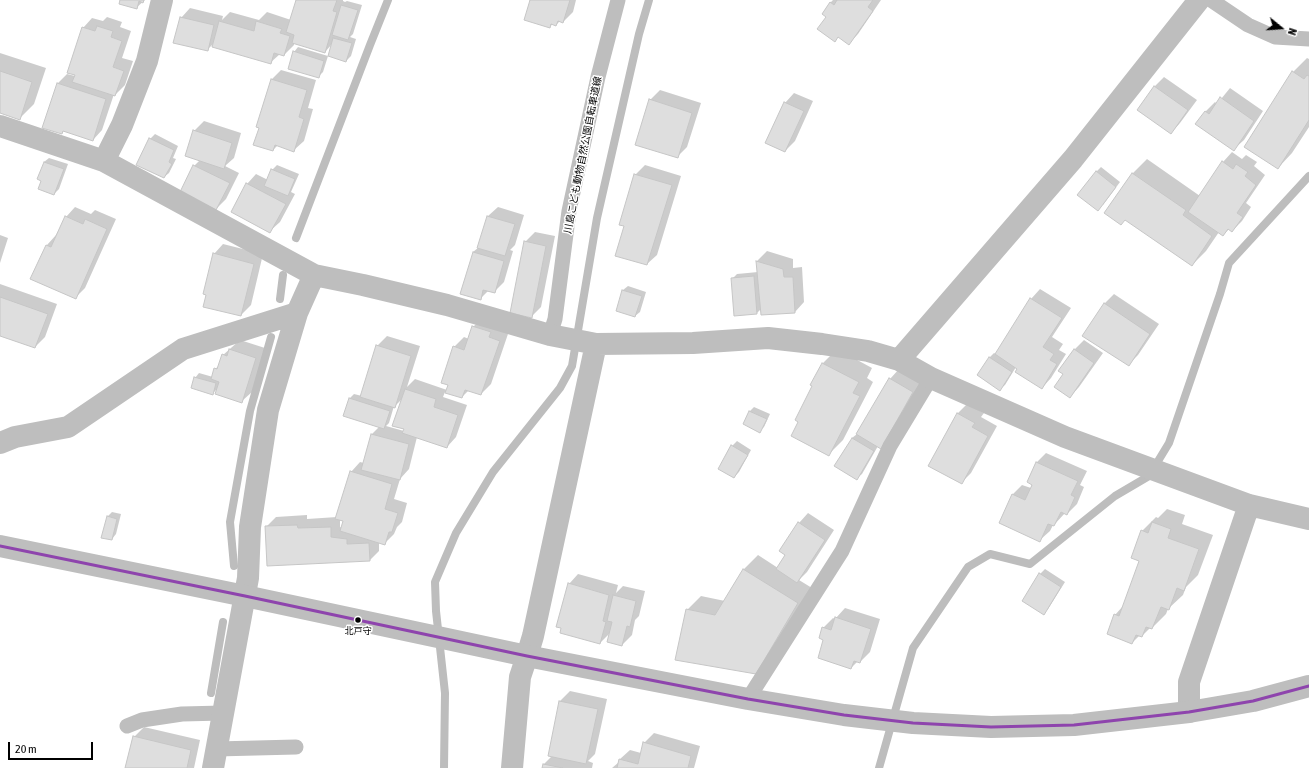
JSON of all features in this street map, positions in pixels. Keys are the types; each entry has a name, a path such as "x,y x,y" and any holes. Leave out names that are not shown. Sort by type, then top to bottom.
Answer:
{"street":[{"path":"104,161 122,125 147,61 162,0"},
{"path":"900,360 1073,159 1199,0"},
{"path":"0,126 104,161 314,275 447,305 550,335 596,344 693,343 768,338 868,351 900,360 931,378 1065,437 1250,505 1309,519"},
{"path":"214,759 246,596 250,527 268,410 297,313 314,275"},
{"path":"0,443 15,437 68,428 182,349 297,313"},
{"path":"512,768 520,677 533,636 596,344"},
{"path":"1188,712 1189,682 1250,505"},
{"path":"0,546 246,596 527,656 748,699 906,722 991,727 1074,725 1188,712 1253,701 1309,686"}],"lane":[{"name":"川島こども動物自然公園自転車道線","path":"550,335 555,319 569,211 598,77 618,0"},
{"path":"1211,0 1248,25 1275,37 1309,39"},
{"path":"748,699 842,551 890,446 931,378"},
{"path":"127,726 142,720 182,714 223,713"},
{"path":"214,759 296,747"}],"building":[{"path":"120,0 144,0 143,3 139,1 137,9 119,4"},
{"path":"296,0 337,0 333,11 337,12 325,53 292,43 294,35 286,32"},
{"path":"530,0 570,0 563,23 558,21 556,26 551,24 550,28 524,20"},
{"path":"837,0 873,0 868,7 873,11 849,45 838,37 835,42 817,29 826,17 822,14 830,2 834,5"},
{"path":"341,5 358,10 348,40 332,35"},
{"path":"180,17 214,25 208,51 173,43"},
{"path":"219,21 254,31 256,21 282,29 280,33 290,36 284,56 274,53 271,64 212,47"},
{"path":"97,26 113,31 111,37 122,41 113,67 124,71 115,96 72,82 75,75 67,73 82,27 95,31"},
{"path":"333,38 352,43 346,62 328,56"},
{"path":"293,51 324,61 319,78 288,69"},
{"path":"0,71 32,82 20,120 0,113"},
{"path":"1292,71 1304,79 1307,75 1309,76 1309,120 1278,169 1244,147"},
{"path":"271,79 307,90 299,117 304,119 294,152 275,145 273,151 253,145 259,128 256,127"},
{"path":"57,83 106,99 93,141 63,131 62,134 42,128"},
{"path":"1154,86 1188,110 1171,134 1137,110"},
{"path":"1220,97 1254,121 1234,151 1195,124 1205,111 1209,114"},
{"path":"649,99 692,113 678,158 635,145"},
{"path":"784,102 804,111 785,152 765,143"},
{"path":"193,130 232,143 224,169 185,156"},
{"path":"149,138 174,150 169,162 172,164 164,178 136,165"},
{"path":"1222,161 1233,169 1236,164 1248,172 1245,176 1256,185 1237,213 1243,217 1232,232 1228,229 1223,236 1188,212"},
{"path":"44,162 64,169 54,195 38,189 41,181 37,179"},
{"path":"193,165 230,183 216,210 180,192"},
{"path":"271,169 295,179 288,196 264,186"},
{"path":"1096,171 1116,187 1098,211 1077,195"},
{"path":"1132,173 1186,210 1183,215 1212,236 1192,266 1125,220 1121,225 1104,213"},
{"path":"634,174 672,185 647,265 615,256 624,226 619,225"},
{"path":"246,183 286,204 270,233 231,212"},
{"path":"65,216 83,224 85,219 107,229 76,299 30,279 46,245 51,247"},
{"path":"487,216 515,224 505,256 477,248"},
{"path":"524,241 546,246 532,318 510,313"},
{"path":"473,252 504,261 495,293 483,290 481,300 460,294"},
{"path":"213,253 254,264 241,316 203,307 206,295 203,294"},
{"path":"756,261 783,269 784,277 793,277 795,313 761,315"},
{"path":"754,276 757,314 734,316 731,278"},
{"path":"622,290 642,296 635,317 616,311"},
{"path":"0,297 48,314 35,348 0,336"},
{"path":"1030,298 1062,318 1043,347 1054,354 1050,360 1057,364 1042,389 1015,372 1017,369 995,354"},
{"path":"1104,303 1150,334 1129,366 1082,336"},
{"path":"472,326 491,332 489,337 500,341 481,395 465,390 462,398 445,393 448,385 441,383 453,346 464,350"},
{"path":"376,345 411,356 395,408 360,397"},
{"path":"229,349 256,358 242,403 215,394 219,382 211,379 214,368 217,369 222,354 227,356"},
{"path":"1074,349 1094,363 1070,398 1054,387 1063,374 1058,371"},
{"path":"989,357 1012,372 1000,391 977,375"},
{"path":"822,363 859,382 853,393 860,396 829,456 791,436 798,422 795,420 812,386 810,385"},
{"path":"194,377 216,383 213,395 191,388"},
{"path":"889,378 913,392 881,449 856,434"},
{"path":"405,389 436,399 434,407 458,415 447,448 402,433 404,429 392,426"},
{"path":"349,398 390,411 384,429 343,416"},
{"path":"749,411 767,419 760,433 743,424"},
{"path":"957,413 975,423 972,427 988,436 962,484 928,466"},
{"path":"371,434 409,444 400,480 361,470"},
{"path":"852,438 874,451 857,480 834,466"},
{"path":"731,445 748,455 734,478 718,469"},
{"path":"1036,462 1078,481 1071,495 1075,497 1067,515 1061,512 1054,526 1048,524 1040,542 999,523 1012,494 1025,500 1032,485 1027,482"},
{"path":"350,471 392,484 385,509 398,513 392,532 389,532 385,545 340,531 343,521 335,519"},
{"path":"107,516 117,519 112,540 101,538"},
{"path":"798,522 825,540 797,583 776,569 785,555 779,551"},
{"path":"1152,522 1171,529 1168,538 1199,549 1184,591 1177,588 1169,610 1161,607 1152,629 1146,627 1142,637 1136,635 1132,644 1107,634 1114,614 1119,616 1139,561 1131,558 1141,530 1148,533"},
{"path":"297,525 298,528 331,527 331,537 347,539 347,544 369,543 370,561 267,566 265,526"},
{"path":"743,569 798,603 756,674 675,660 686,609 715,615"},
{"path":"1039,573 1061,587 1044,615 1022,601"},
{"path":"568,583 609,595 603,621 606,622 600,644 560,633 561,628 556,627"},
{"path":"613,595 636,601 630,627 627,626 622,646 607,642 612,622 607,621"},
{"path":"835,617 871,629 860,663 854,661 851,669 818,658 823,640 819,638 822,627 831,630"},
{"path":"559,701 598,709 586,764 548,756"},
{"path":"133,736 191,750 187,768 125,768"},
{"path":"643,742 691,756 688,768 617,768 619,759 638,764"},
{"path":"543,764 563,768 542,768"}],"waterway":[{"path":"296,238 388,0"},
{"path":"444,768 445,693 436,611 435,582 456,533 493,472 560,388 572,366 597,218 639,34 649,0"},
{"path":"879,768 913,648 968,567 990,554 1030,564 1115,496 1149,476 1169,443 1220,294 1229,263 1309,176"},
{"path":"280,299 283,275"},
{"path":"234,566 230,522 250,411 271,337"},
{"path":"211,693 223,622"}],"transit line":[{"path":"0,546 527,656 748,699 844,715 913,723 991,727 1074,725 1189,712 1253,701 1309,686"}],"place":[{"name":"北戸守","path":"358,620"}]}
